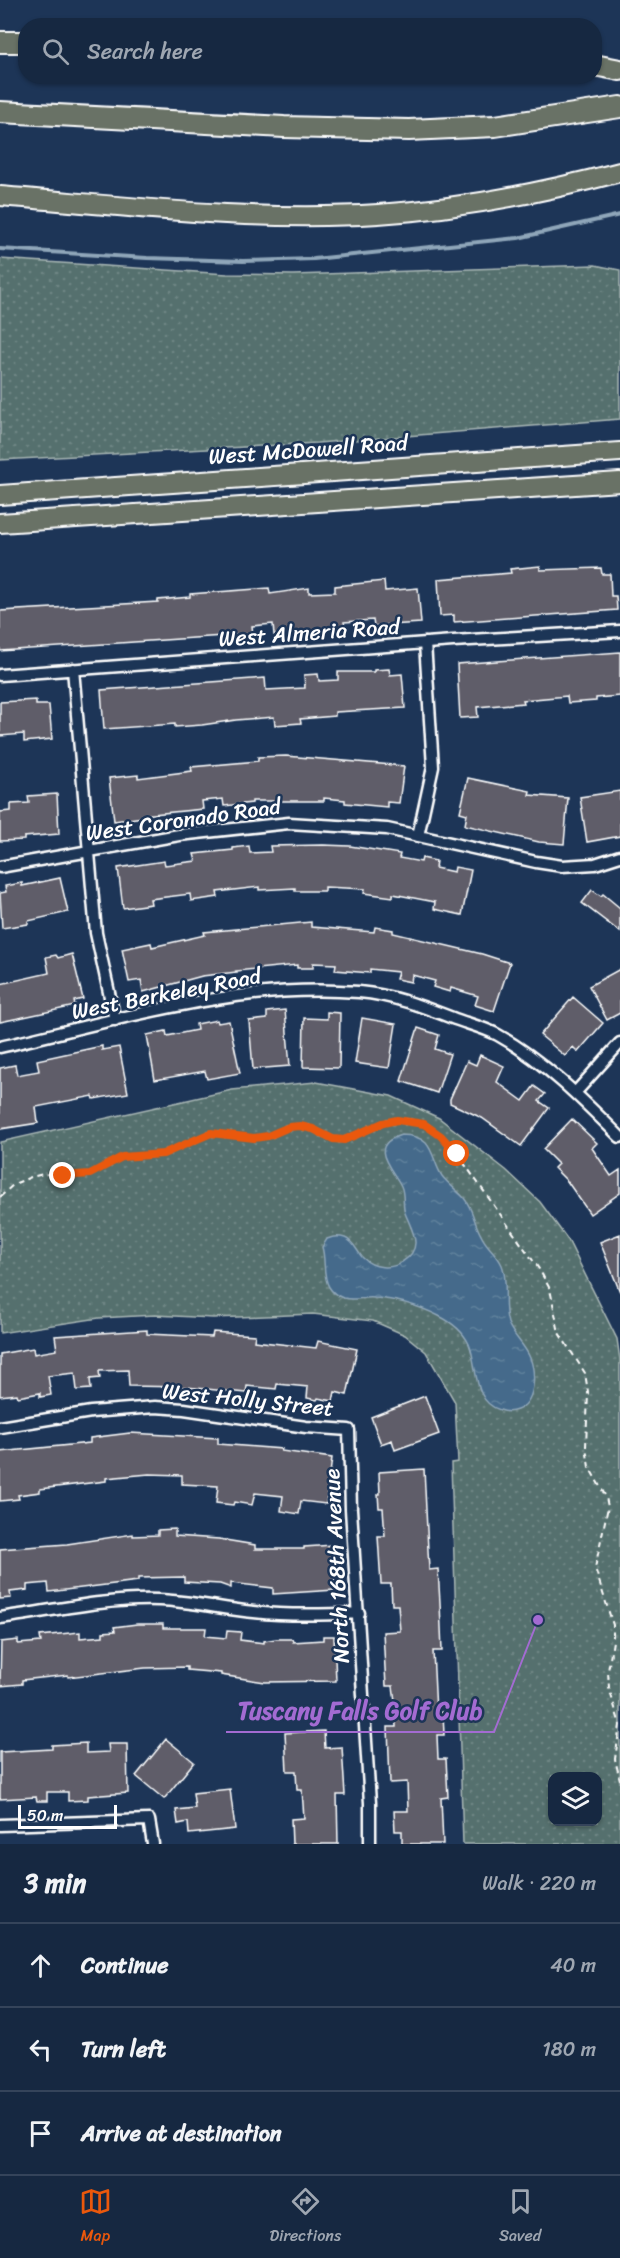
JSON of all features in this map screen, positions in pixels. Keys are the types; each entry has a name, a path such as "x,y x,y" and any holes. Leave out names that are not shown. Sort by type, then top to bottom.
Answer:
{"highway":[{"path":"0,42 18,42"},
{"path":"602,67 620,70"},
{"path":"0,112 317,128 434,130 526,122 620,107"}],"main road":[{"path":"0,196 245,215 349,215 411,211 480,202 620,172"},
{"name":"West McDowell Road","path":"0,495 620,452"},
{"path":"0,523 620,482"}],"street":[{"name":"West Almeria Road","path":"0,675 425,643 620,631"},
{"path":"418,836 433,767 425,643"},
{"path":"73,669 87,851 96,933 115,1020"},
{"name":"West Coronado Road","path":"0,867 178,835 289,823 377,828 562,866 595,864 620,856"},
{"name":"West Berkeley Road","path":"0,1047 167,1008 256,993 360,992 414,1003 497,1035 535,1060 575,1093 620,1137"},
{"path":"575,1093 620,1043"},
{"name":"West Holly Street","path":"0,1427 91,1412 155,1407 184,1409 306,1427 349,1430"},
{"name":"North 168th Avenue","path":"349,1430 351,1509 370,1803 370,1844"},
{"path":"0,1618 106,1604 157,1600 302,1616 359,1613"},
{"path":"0,1825 149,1820 153,1844"}],"path":[{"path":"0,1197 14,1184 32,1177 43,1174 71,1176 90,1174 122,1157 158,1156 211,1133 254,1138 268,1136 289,1127 300,1126 313,1129 333,1139 344,1140 383,1123 404,1119 424,1124 441,1136 466,1166 539,1269 550,1289 558,1333 582,1367 587,1380 589,1467 606,1497 608,1507 595,1568 613,1625 608,1671 609,1688 620,1725 615,1759 620,1780"}],"green space":[{"path":"0,259 227,274 293,275 595,265 620,270 620,419 317,443 0,460"},
{"path":"316,1082 391,1096 439,1118 506,1170 540,1202 568,1240 617,1339 620,1360 620,1844 463,1844 451,1463 458,1462 455,1402 426,1352 405,1335 373,1321 313,1314 213,1318 155,1315 99,1318 0,1333 0,1142 232,1090"}],"water":[{"path":"401,1135 414,1136 426,1143 442,1176 467,1202 483,1239 502,1265 505,1279 506,1316 513,1332 528,1353 534,1379 528,1401 517,1410 502,1411 491,1406 485,1399 477,1382 469,1344 460,1331 448,1321 424,1309 399,1301 343,1298 329,1287 322,1247 327,1239 343,1237 348,1239 363,1258 382,1267 398,1265 413,1251 415,1239 404,1210 402,1189 388,1166 383,1152 390,1140"}],"building":[{"path":"540,566 540,570 601,568 602,574 610,574 611,596 616,596 617,610 454,622 454,615 440,616 438,579 511,573 510,569"},
{"path":"384,581 385,591 418,588 421,623 374,626 373,620 344,622 345,629 274,635 273,624 252,626 253,634 0,651 0,611 158,602 158,600 190,597 190,594 269,588 270,594 309,588 309,593 335,592 335,586"},
{"path":"620,652 620,696 568,703 567,696 523,700 524,703 477,707 478,717 460,718 457,664"},
{"path":"389,669 390,675 402,674 405,708 335,712 335,716 300,719 301,723 275,725 274,717 175,727 175,724 104,729 101,690 265,678 266,690 305,688 304,675 318,674 319,681 338,680 338,672 374,672 374,670"},
{"path":"36,700 36,705 49,705 52,739 24,742 24,734 0,736 0,702"},
{"path":"286,756 404,766 399,803 387,802 387,807 345,803 345,800 324,798 324,801 252,801 252,803 224,806 223,799 202,801 203,809 143,815 143,817 114,821 109,778 138,775 138,778 192,771 191,767 258,761 258,757"},
{"path":"468,778 530,791 529,795 568,798 564,844 539,842 465,825 467,814 460,812"},
{"path":"620,791 620,836 587,842 580,797"},
{"path":"57,794 59,834 24,837 24,840 0,841 0,812 11,811 11,804 29,803 28,796"},
{"path":"249,846 250,853 271,852 270,846 350,846 400,854 399,858 421,862 422,858 436,861 435,868 454,872 455,867 471,870 462,915 434,909 435,902 393,894 393,897 364,893 365,889 325,887 325,891 295,891 295,888 259,890 259,887 217,892 218,897 191,901 190,894 150,899 151,904 123,908 118,868 164,861 165,865 196,861 194,854"},
{"path":"60,878 68,912 28,921 28,924 2,928 0,893 6,892 5,886 22,883 22,886"},
{"path":"592,890 601,896 603,894 620,908 620,932 582,903"},
{"path":"311,922 311,927 374,932 375,927 393,930 393,933 510,963 494,1011 475,1005 478,996 451,988 450,992 433,987 435,981 412,975 411,982 396,979 398,972 370,969 370,973 335,970 336,964 313,963 313,968 297,968 297,965 236,971 202,976 143,992 141,980 129,982 122,949 151,943 152,947 205,935 204,932"},
{"path":"72,954 83,999 74,1001 75,1006 0,1022 0,984 49,973 46,957 56,955 58,958"},
{"path":"620,969 620,1013 607,1020 589,986"},
{"path":"573,997 603,1023 578,1052 573,1047 565,1056 540,1035"},
{"path":"285,1010 290,1066 253,1069 249,1021 267,1019 267,1012"},
{"path":"327,1012 340,1013 339,1068 303,1067 304,1018 327,1019"},
{"path":"362,1018 396,1024 389,1068 355,1063"},
{"path":"217,1020 218,1023 229,1021 240,1073 207,1079 205,1071 155,1080 147,1035 166,1031 167,1036 197,1030 196,1024"},
{"path":"418,1028 439,1035 435,1049 450,1054 437,1093 401,1081"},
{"path":"102,1046 102,1050 119,1047 128,1093 94,1099 93,1096 36,1107 38,1123 0,1129 0,1068 15,1065 17,1075 39,1071 37,1060"},
{"path":"480,1055 504,1066 497,1082 523,1101 534,1086 545,1094 539,1101 549,1108 521,1146 482,1118 450,1103 467,1061 476,1065"},
{"path":"572,1119 597,1143 592,1148 611,1176 620,1170 620,1193 590,1214 567,1181 554,1168 558,1164 543,1149"},
{"path":"620,1234 620,1292 600,1242"},
{"path":"147,1330 147,1334 212,1337 213,1332 255,1335 254,1341 316,1348 318,1341 357,1349 347,1395 335,1392 333,1401 307,1398 308,1387 277,1384 276,1389 247,1386 246,1393 186,1387 129,1386 128,1370 99,1371 100,1378 90,1379 91,1389 77,1390 75,1373 48,1376 51,1395 40,1397 40,1393 18,1397 17,1394 0,1396 0,1354 33,1348 34,1354 57,1350 55,1336"},
{"path":"425,1396 439,1434 395,1450 392,1440 381,1444 371,1417"},
{"path":"130,1433 218,1438 218,1444 282,1449 281,1451 332,1458 326,1504 301,1501 299,1514 281,1511 283,1496 255,1493 252,1505 234,1502 233,1505 216,1503 218,1486 182,1484 182,1475 149,1474 106,1478 106,1481 40,1489 40,1492 18,1495 19,1499 0,1501 0,1452 90,1443 90,1438"},
{"path":"424,1469 429,1570 438,1569 440,1603 442,1651 433,1651 436,1712 443,1712 444,1735 437,1735 438,1759 446,1759 448,1797 441,1798 443,1844 402,1844 402,1831 395,1831 394,1811 408,1811 407,1782 390,1783 388,1727 396,1727 395,1701 393,1686 386,1686 383,1632 400,1631 398,1605 392,1605 391,1584 381,1584 378,1536 385,1536 383,1508 379,1508 379,1472"},
{"path":"175,1529 175,1536 219,1539 255,1545 255,1549 304,1549 304,1547 333,1545 335,1590 273,1594 273,1588 231,1583 231,1588 220,1584 184,1582 184,1577 138,1578 138,1581 49,1592 48,1583 27,1585 27,1590 10,1592 11,1598 0,1599 0,1549 67,1544 133,1534 133,1536 158,1535 158,1530"},
{"path":"163,1624 163,1628 206,1628 205,1636 226,1638 227,1631 241,1632 240,1640 264,1643 264,1641 276,1639 292,1639 293,1642 323,1640 323,1636 334,1636 336,1681 265,1682 221,1675 221,1673 187,1670 187,1667 145,1668 68,1677 68,1675 22,1680 22,1684 0,1686 1,1642 18,1640 18,1644 41,1642 40,1636 80,1632 80,1638 103,1636 103,1632 115,1631 114,1627"},
{"path":"324,1731 325,1748 342,1747 345,1795 337,1795 338,1844 292,1844 291,1819 304,1818 302,1790 297,1790 296,1771 287,1771 285,1733"},
{"path":"166,1739 194,1762 164,1799 136,1776"},
{"path":"86,1743 86,1753 109,1752 108,1744 127,1744 128,1793 88,1796 88,1800 68,1801 68,1792 47,1792 47,1801 37,1801 36,1797 0,1799 0,1752 52,1749 52,1745"},
{"path":"230,1789 235,1829 189,1834 188,1822 178,1824 176,1810 195,1808 193,1793"}],"waterway":[{"path":"0,249 147,258 243,261 314,259 518,238 620,215"}],"place":[{"name":"Tuscany Falls Golf Club","path":"538,1620"}],"route":[{"path":"63,1176 90,1174 122,1157 163,1154 211,1133 254,1138 268,1136 289,1127 300,1126 313,1129 333,1139 344,1140 383,1123 404,1119 433,1129 457,1154"}]}
